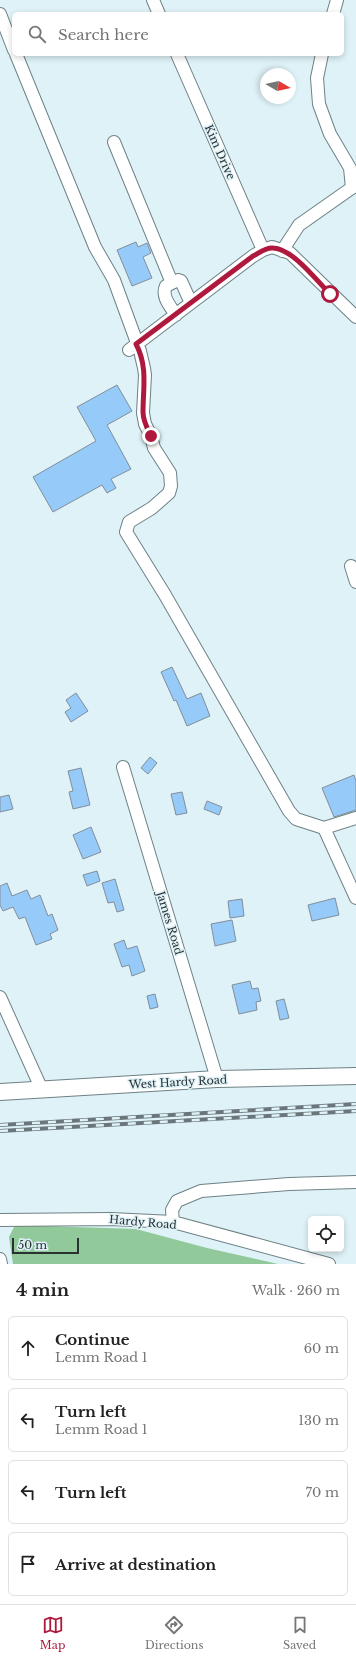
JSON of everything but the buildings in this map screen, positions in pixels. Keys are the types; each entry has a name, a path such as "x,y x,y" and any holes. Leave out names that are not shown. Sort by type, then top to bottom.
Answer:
{"main road":[{"name":"West Hardy Road","path":"0,1092 217,1079 356,1076"}],"street":[{"path":"153,0 158,12"},
{"path":"334,12 337,0"},
{"path":"0,14 12,45"},
{"path":"17,56 95,247 114,280 133,347 140,351 145,375 143,413 145,424 151,436 154,448 170,473 171,486 169,493 152,508 128,522 126,532 169,601 289,811 296,819 324,828 356,818"},
{"name":"Kim Drive","path":"178,56 263,250"},
{"path":"282,251 299,225 354,187 350,168 330,134 319,104 316,78 322,56"},
{"path":"114,142 172,283"},
{"path":"133,347 263,250 272,247 290,253 356,317"},
{"path":"176,315 165,298 164,290 166,286 178,280 181,281 191,303"},
{"path":"351,566 356,582"},
{"name":"James Road","path":"123,767 217,1079"},
{"path":"324,828 356,898"},
{"path":"0,997 42,1090"},
{"path":"173,1222 172,1210 177,1201 201,1191 289,1184 356,1182"},
{"name":"Hardy Road","path":"0,1220 111,1219 173,1222 329,1264"},
{"path":"0,1259 1,1264"}],"green space":[{"path":"15,1225 136,1229 207,1248 278,1264 13,1264 9,1237"}],"railway":[{"path":"0,1125 356,1104"},
{"path":"0,1131 356,1111"}],"route":[{"path":"151,436 145,424 143,413 145,375 140,351 136,344 253,256 272,247 290,253 330,294"}]}
